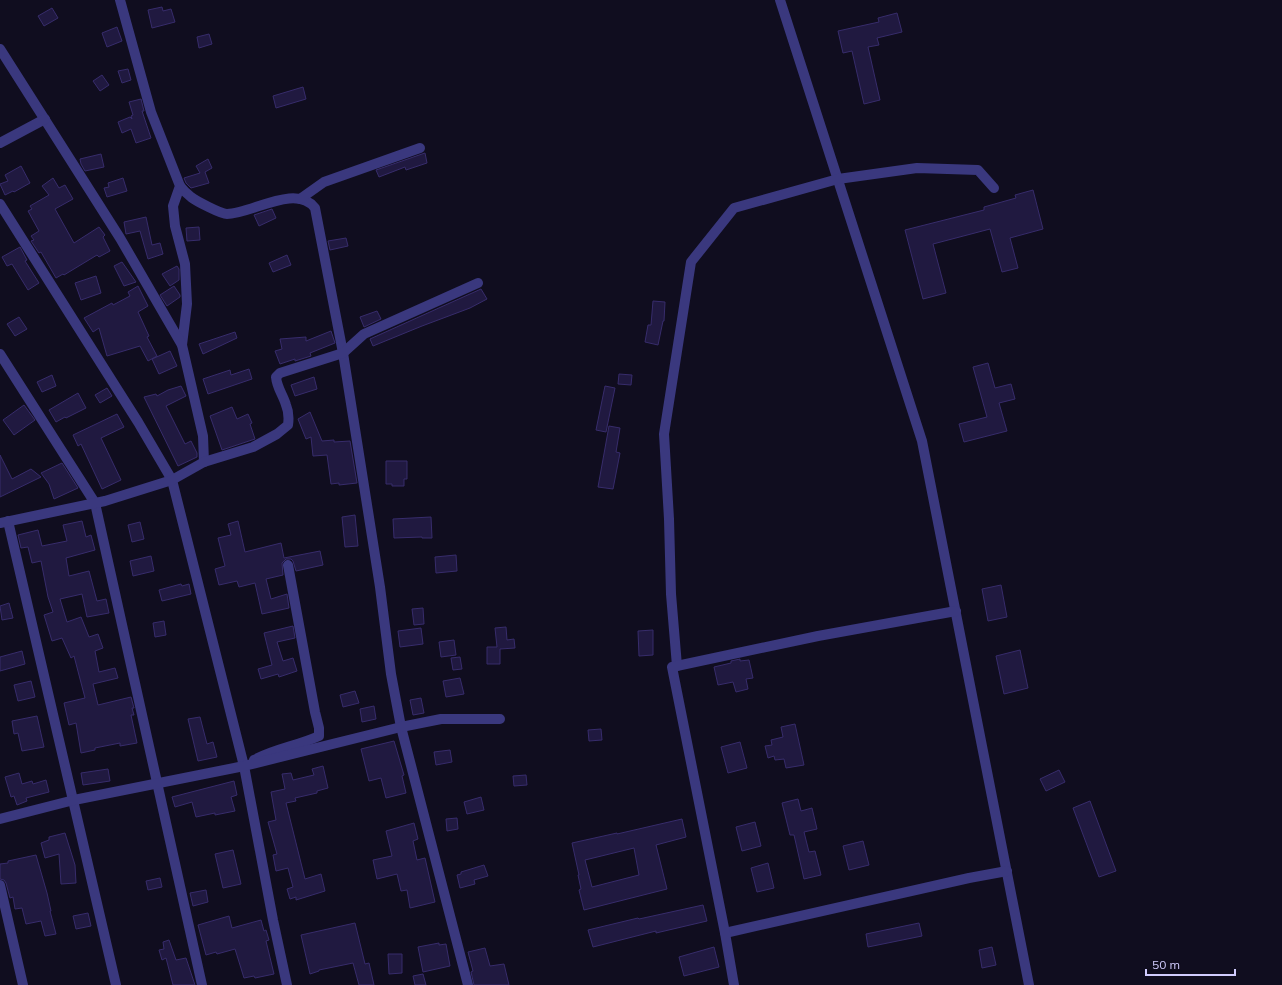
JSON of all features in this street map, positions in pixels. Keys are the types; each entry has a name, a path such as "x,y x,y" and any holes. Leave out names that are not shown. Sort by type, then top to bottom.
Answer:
{"street":[{"path":"120,0 151,112 180,186 191,198 225,214 283,199 300,199 310,202 315,208 343,354 379,580 391,674 401,727 468,985"},
{"path":"780,0 922,441 1029,985"},
{"path":"0,49 120,238 182,345 203,436 204,462"},
{"path":"0,143 45,119"},
{"path":"300,199 324,182 420,148"},
{"path":"677,666 664,434 691,262 734,208 838,179 917,168 978,170 994,188"},
{"path":"180,186 173,206 175,226 185,264 187,304 182,345"},
{"path":"0,204 138,422 172,480 244,766 273,920 287,985"},
{"path":"116,985 74,800 4,522 96,502 172,480 204,462 252,447 277,434 288,425 289,415 277,386 276,378 280,373 343,354 364,334 478,283"},
{"path":"0,354 96,502 202,985"},
{"path":"244,766 266,754 319,736 320,728 314,704 288,565"},
{"path":"734,985 672,667 818,636 956,611"},
{"path":"0,819 74,800 244,766 441,718 500,719"},
{"path":"725,933 969,878 1007,871"},
{"path":"0,885 23,985"}],"building":[{"path":"162,7 163,11 171,9 175,22 152,28 148,10"},
{"path":"52,8 58,18 44,26 38,16"},
{"path":"897,13 902,32 877,38 879,45 868,47 880,100 864,104 852,51 843,53 838,31 879,22 878,18"},
{"path":"117,27 122,41 107,47 102,33"},
{"path":"209,34 212,44 199,48 197,37"},
{"path":"128,69 131,80 122,83 118,71"},
{"path":"102,75 109,85 100,91 93,81"},
{"path":"303,87 306,99 276,108 273,96"},
{"path":"141,99 144,111 142,111 151,138 136,143 131,129 122,133 118,122 130,117 132,119 131,116 133,115 129,102"},
{"path":"425,153 427,163 406,170 405,167 379,177 376,170"},
{"path":"101,154 104,167 85,171 80,159"},
{"path":"208,159 212,168 205,172 209,183 191,188 186,183 184,178 200,173 196,166"},
{"path":"21,166 30,183 5,195 0,184 8,181 5,175"},
{"path":"53,178 59,188 65,185 73,199 55,209 74,243 99,227 105,235 103,237 110,251 99,257 97,255 64,275 63,274 56,278 41,252 39,253 31,241 34,240 31,236 39,231 28,211 32,209 30,206 49,195 42,186"},
{"path":"123,178 127,191 107,197 104,188 109,187 108,183"},
{"path":"1033,190 1043,229 1010,238 1018,268 1002,272 990,229 933,244 946,293 923,299 905,230 984,210 984,207 1016,198 1015,195"},
{"path":"272,209 276,218 259,226 254,215"},
{"path":"146,217 152,245 160,243 163,254 148,259 140,231 126,234 124,222"},
{"path":"199,227 200,240 187,241 186,228"},
{"path":"346,238 348,246 330,250 328,241"},
{"path":"20,247 27,260 25,261 39,283 28,290 12,264 7,266 2,257"},
{"path":"287,255 291,265 273,272 269,263"},
{"path":"122,262 136,282 124,286 114,266"},
{"path":"177,266 179,269 179,280 170,286 162,274"},
{"path":"96,276 101,293 81,300 75,283"},
{"path":"138,286 148,306 138,312 149,336 147,337 157,356 148,361 140,346 107,356 99,328 93,332 84,318 112,303 113,305 130,296 128,292"},
{"path":"174,286 180,297 167,306 160,295"},
{"path":"481,289 487,299 470,308 373,346 370,339"},
{"path":"653,301 665,302 664,321 658,345 645,342 648,325 651,325"},
{"path":"377,311 381,319 364,327 360,317"},
{"path":"19,317 27,329 15,336 7,324"},
{"path":"331,331 335,343 310,353 311,356 280,364 275,351 282,349 280,339 306,337 306,341"},
{"path":"235,332 237,338 203,354 199,344"},
{"path":"170,351 177,366 159,374 152,359"},
{"path":"988,363 995,388 1011,384 1015,399 999,403 1007,431 964,442 959,424 987,417 973,367"},
{"path":"249,369 252,379 208,394 203,379 230,370 231,375"},
{"path":"619,374 632,375 631,385 618,384"},
{"path":"52,375 56,386 42,392 37,382"},
{"path":"314,377 317,389 295,396 291,385"},
{"path":"181,386 186,396 166,406 185,444 191,441 197,453 197,457 178,466 144,397 156,394 157,396 168,390"},
{"path":"605,386 615,388 606,432 596,430"},
{"path":"107,388 112,396 100,403 95,395"},
{"path":"78,393 86,408 56,422 49,410"},
{"path":"24,405 35,420 14,435 3,420"},
{"path":"232,407 237,419 248,414 252,423 250,424 255,439 222,450 210,416"},
{"path":"310,412 322,441 350,441 357,483 339,485 339,483 331,484 327,455 313,456 311,437 306,439 298,419"},
{"path":"117,414 124,427 101,438 121,480 102,489 81,444 78,446 73,435"},
{"path":"609,426 620,428 616,452 620,453 613,489 598,487"},
{"path":"0,455 12,479 31,469 41,477 0,497"},
{"path":"386,461 407,461 407,479 404,479 404,486 392,486 392,484 386,484"},
{"path":"62,463 78,488 54,499 49,484 41,473"},
{"path":"355,515 358,546 345,547 342,517"},
{"path":"431,517 432,538 394,538 393,519"},
{"path":"82,521 86,537 91,535 95,550 66,558 69,576 89,571 97,601 106,599 109,613 87,617 82,594 60,599 67,622 81,617 89,637 98,634 103,648 95,651 99,672 115,668 118,678 93,684 98,705 131,697 134,715 131,715 137,743 120,746 120,743 95,748 95,750 81,753 76,723 69,725 64,703 85,698 74,656 71,658 62,638 52,641 44,615 53,612 48,597 41,561 32,563 28,547 21,548 18,535 38,530 42,546 67,541 63,525"},
{"path":"238,521 245,552 281,543 284,558 320,551 323,565 296,571 293,561 291,559 286,559 282,563 283,575 266,579 271,599 287,594 289,608 262,614 255,583 239,587 237,581 219,585 215,569 225,566 218,538 231,535 228,524"},
{"path":"140,522 144,539 132,542 128,525"},
{"path":"456,555 457,571 436,573 435,557"},
{"path":"151,556 154,571 133,576 130,561"},
{"path":"181,584 182,586 189,584 191,594 162,601 159,590"},
{"path":"1001,585 1007,617 988,621 982,589"},
{"path":"9,603 13,618 2,620 0,606"},
{"path":"423,608 424,624 414,625 412,609"},
{"path":"164,621 166,635 155,637 153,623"},
{"path":"293,626 295,638 277,642 283,661 293,658 297,671 279,677 278,674 261,679 258,669 272,665 264,633"},
{"path":"506,627 507,640 514,639 515,648 500,649 500,664 487,664 487,647 497,647 495,628"},
{"path":"421,628 423,644 400,647 398,631"},
{"path":"653,630 653,655 639,656 638,631"},
{"path":"454,640 456,655 441,657 439,642"},
{"path":"1020,650 1028,688 1004,694 996,656"},
{"path":"22,651 25,664 0,671 0,657"},
{"path":"460,657 462,669 453,670 451,658"},
{"path":"740,659 740,661 749,660 753,678 746,679 748,689 736,692 733,682 718,685 714,667"},
{"path":"460,678 464,694 446,697 443,681"},
{"path":"31,681 35,697 18,701 14,685"},
{"path":"355,691 359,703 343,707 340,695"},
{"path":"421,698 424,713 413,715 410,700"},
{"path":"374,706 376,719 362,722 360,709"},
{"path":"37,716 44,747 22,751 18,733 14,734 12,721"},
{"path":"200,717 207,744 213,742 217,757 198,761 188,719"},
{"path":"795,724 804,765 786,768 784,759 775,760 774,756 768,758 765,746 772,745 771,740 783,737 781,727"},
{"path":"601,729 602,740 589,741 588,730"},
{"path":"394,741 404,775 402,776 406,793 386,798 381,778 369,781 361,749"},
{"path":"740,742 747,768 728,773 721,747"},
{"path":"450,750 452,762 436,765 434,752"},
{"path":"323,766 328,788 317,791 317,793 295,798 296,801 286,803 305,879 321,874 325,891 296,900 296,897 290,899 287,889 293,887 288,868 276,871 273,855 277,854 268,822 276,820 271,792 285,789 282,774 291,773 293,780 314,775 312,769"},
{"path":"108,769 110,781 83,785 81,773"},
{"path":"1059,770 1065,782 1046,791 1040,779"},
{"path":"19,773 22,784 32,781 33,784 46,780 49,792 26,798 27,801 17,805 14,796 11,797 5,777"},
{"path":"526,775 527,785 514,786 513,776"},
{"path":"234,781 237,795 231,797 235,811 196,817 192,802 175,807 172,797"},
{"path":"481,797 484,810 467,814 464,802"},
{"path":"798,799 801,811 812,808 817,829 804,832 809,852 815,851 821,875 804,879 794,835 790,835 782,803"},
{"path":"1090,801 1116,871 1099,877 1073,808"},
{"path":"457,818 458,829 447,831 446,819"},
{"path":"682,819 686,837 656,845 667,889 584,910 579,890 581,889 579,875 572,843","holes":["634,848 639,875 592,887 585,860"]},
{"path":"755,822 761,846 742,851 736,827"},
{"path":"414,823 418,839 413,841 417,860 425,858 435,902 410,908 407,890 401,891 397,874 377,879 373,860 392,856 386,831"},
{"path":"65,833 75,865 76,883 61,884 59,854 45,858 41,843 49,840 49,837"},
{"path":"863,841 869,865 849,870 843,846"},
{"path":"233,850 241,884 223,888 215,854"},
{"path":"36,855 47,893 56,934 45,936 41,921 26,924 22,908 15,909 13,897 10,898 6,883 4,880 0,879 0,864"},
{"path":"768,863 774,888 757,892 751,868"},
{"path":"484,865 488,876 474,880 475,884 460,888 457,875 461,874 461,872"},
{"path":"160,878 162,887 148,890 146,881"},
{"path":"206,890 208,902 193,906 190,893"},
{"path":"703,905 707,921 656,933 656,931 593,947 588,930"},
{"path":"88,913 91,926 76,929 73,916"},
{"path":"229,916 232,928 261,920 264,931 266,930 269,940 266,941 274,974 255,978 254,976 244,978 235,949 217,954 216,952 206,955 198,925"},
{"path":"355,923 365,964 369,963 374,985 359,985 353,963 319,970 310,974 301,935"},
{"path":"919,923 922,936 868,947 866,934"},
{"path":"169,940 176,960 186,958 195,985 173,985 166,958 162,960 159,950 164,949 163,942"},
{"path":"439,943 439,945 446,944 450,966 423,972 418,947"},
{"path":"714,947 719,967 684,976 679,957"},
{"path":"992,947 996,965 982,968 979,950"},
{"path":"485,948 490,966 504,964 509,985 474,985 471,972 473,971 468,952"},
{"path":"388,954 402,954 402,973 389,974"},
{"path":"423,974 426,985 415,985 413,976"}]}
